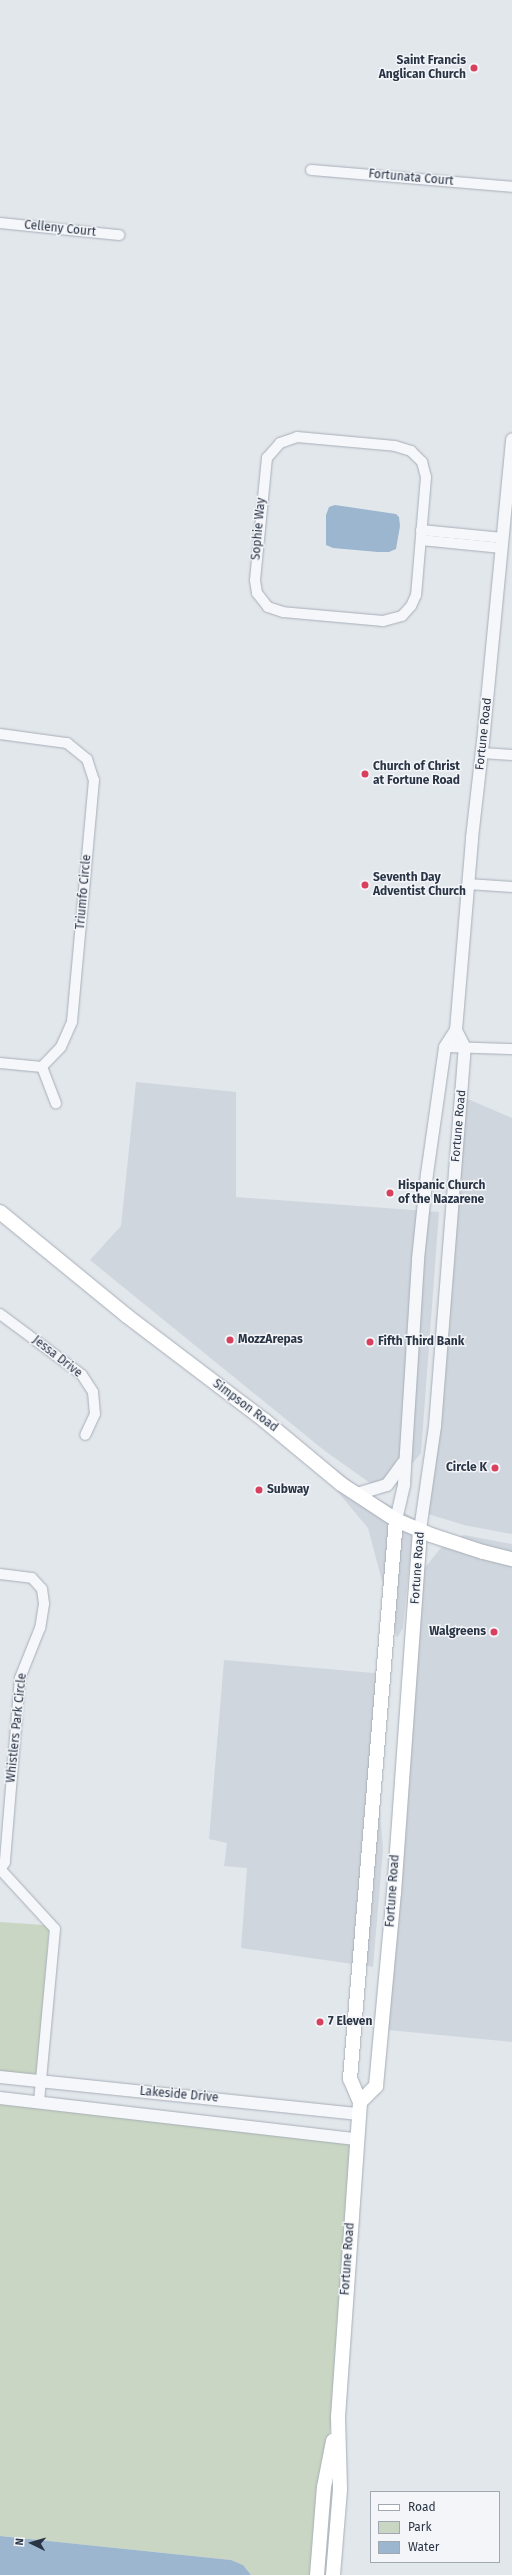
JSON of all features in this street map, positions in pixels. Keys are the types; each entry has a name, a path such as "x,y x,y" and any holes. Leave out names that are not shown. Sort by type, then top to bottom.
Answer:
{"main road":[{"name":"Simpson Road","path":"0,1212 128,1316 357,1494 396,1520 475,1550 512,1559"},
{"name":"Fortune Road","path":"333,2575 340,2489 338,2417 359,2108 350,2079 396,1520"},
{"name":"Fortune Road","path":"359,2108 376,2086 394,1893 420,1530"},
{"name":"Fortune Road","path":"317,2575 324,2487 338,2417"}],"street":[{"name":"Fortunata Court","path":"311,170 512,187"},
{"name":"Celleny Court","path":"0,223 119,235"},
{"name":"Sophie Way","path":"297,438 350,442 395,446 411,451 422,462 425,472 422,530 414,601 402,616 391,621 283,612 268,607 257,593 255,580 265,467 270,453 284,440 297,438"},
{"name":"Fortune Road","path":"396,1520 404,1484 422,1221 445,1047 456,1030 468,884 502,543 510,480 512,439"},
{"path":"422,530 502,543"},
{"path":"421,540 502,543"},
{"name":"Triumfo Circle","path":"0,734 67,743 87,759 94,780 72,1022 61,1047 42,1067"},
{"path":"482,753 512,755"},
{"path":"468,884 512,887"},
{"path":"456,1030 466,1048"},
{"path":"445,1047 512,1049"},
{"name":"Fortune Road","path":"420,1530 434,1426 466,1048"},
{"path":"0,1063 42,1067 56,1104"},
{"name":"Jessa Drive","path":"0,1314 82,1375 93,1392 95,1414 86,1435"},
{"path":"357,1494 387,1485 397,1474 406,1458"},
{"name":"Whistlers Park Circle","path":"0,1574 32,1578 42,1588 44,1604 40,1628 20,1678 5,1862 0,1870 55,1928 39,2103"},
{"name":"Lakeside Drive","path":"0,2077 42,2082 359,2108"},
{"name":"Lakeside Drive","path":"0,2098 356,2139"}],"shaded area":[{"path":"136,1082 236,1092 236,1197 439,1212 421,1453 407,1470 381,1484 370,1483 325,1451 90,1260 121,1226"},
{"path":"461,1096 512,1118 512,1534 464,1525 425,1513"},
{"path":"290,1435 367,1493 414,1518 403,1628 397,1638 368,1528"},
{"path":"464,1535 512,1544 512,2042 378,2029 419,1575 444,1544"},
{"path":"224,1660 385,1674 377,1774 383,1849 373,1967 241,1948 247,1868 224,1866 227,1843 209,1839"}],"green space":[{"path":"0,1922 44,1925 49,1930 37,2076 0,2072"},
{"path":"0,2103 357,2144 333,2416 318,2486 311,2575 251,2575 243,2565 231,2560 0,2536"}],"water":[{"path":"335,505 396,514 399,517 400,526 396,549 389,552 378,552 333,548 326,545 326,515 329,507"},
{"path":"0,2536 231,2560 243,2565 251,2575 0,2575"}],"place":[{"name":"Saint Francis Anglican Church","path":"474,68"},
{"name":"Church of Christ at Fortune Road","path":"365,774"},
{"name":"Seventh Day Adventist Church","path":"365,885"},
{"name":"Hispanic Church of the Nazarene","path":"390,1193"},
{"name":"MozzArepas","path":"230,1340"},
{"name":"Fifth Third Bank","path":"370,1342"},
{"name":"Circle K","path":"495,1468"},
{"name":"Subway","path":"259,1490"},
{"name":"Walgreens","path":"494,1632"},
{"name":"7 Eleven","path":"320,2022"}]}
